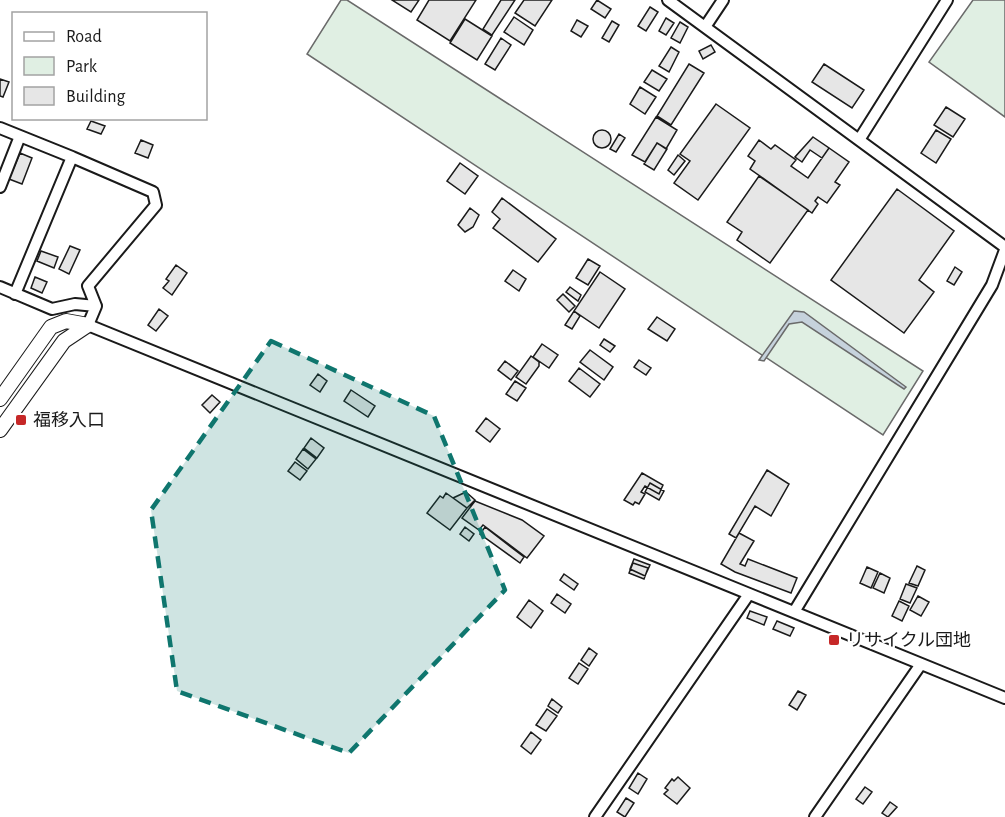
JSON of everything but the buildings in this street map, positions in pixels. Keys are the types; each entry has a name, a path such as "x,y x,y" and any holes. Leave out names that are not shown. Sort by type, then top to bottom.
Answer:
{"main road":[{"path":"0,399 51,327 66,321 88,325"},
{"path":"0,430 64,341 88,325"}],"street":[{"path":"668,0 1005,248 992,285 794,612"},
{"path":"705,27 723,0"},
{"path":"859,140 947,0"},
{"path":"0,128 153,192 156,205 88,286 96,306 88,325 1005,698"},
{"path":"0,187 20,136"},
{"path":"15,294 72,157"},
{"path":"0,287 52,309 75,304 96,306"},
{"path":"595,817 749,594"},
{"path":"815,817 921,664"}],"highlighted area":[{"path":"271,341 434,416 505,590 349,753 177,691 151,510"}],"green space":[{"path":"341,0 347,0 923,371 883,435 307,54"},
{"path":"973,0 1005,0 1005,117 929,62"}],"shaded area":[{"path":"794,311 804,312 906,387 904,389 802,322 789,324 764,361 759,360"}],"place":[{"name":"福移入口","path":"21,420"},
{"name":"リサイクル団地","path":"834,640"}]}
